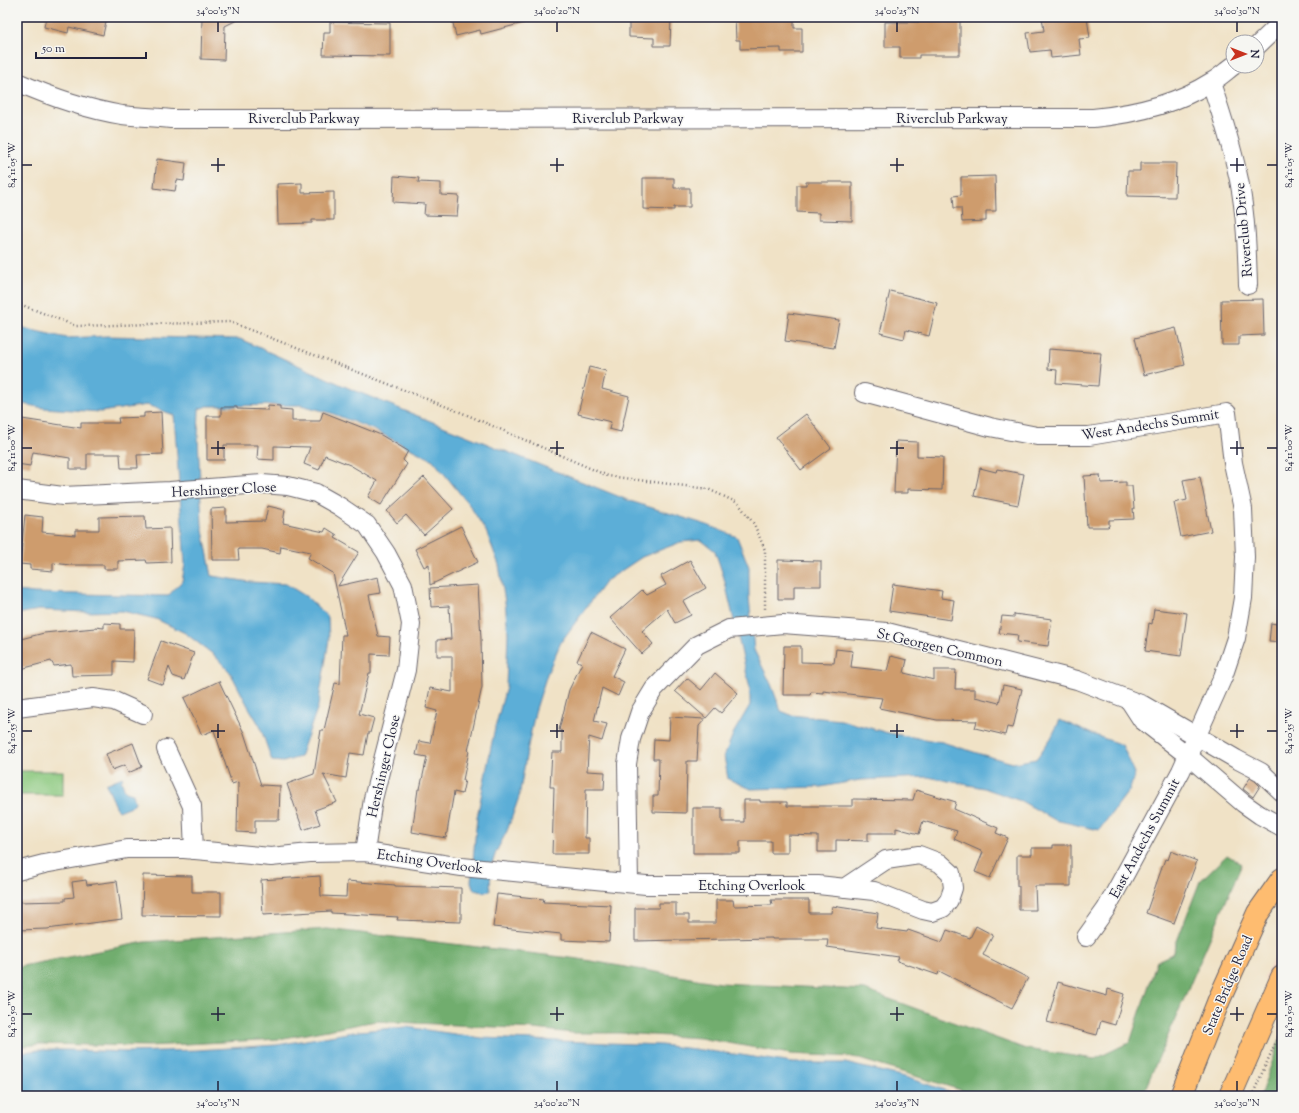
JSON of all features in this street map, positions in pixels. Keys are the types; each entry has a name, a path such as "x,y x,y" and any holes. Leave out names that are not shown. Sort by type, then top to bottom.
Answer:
{"highway":[{"name":"State Bridge Road","path":"1181,1096 1219,1000 1258,913 1282,879"},
{"path":"1230,1096 1282,977"}],"street":[{"path":"1265,38 1282,22"},
{"name":"Riverclub Parkway","path":"17,82 42,93 83,106 123,115 171,119 1093,118 1122,115 1156,107 1184,97 1211,82 1225,72"},
{"name":"Riverclub Drive","path":"1211,82 1227,130 1239,181 1246,233 1248,285"},
{"name":"West Andechs Summit","path":"864,393 990,427 1037,436 1088,436 1227,413 1233,463 1243,509 1245,557 1243,598 1236,638 1223,677 1195,736"},
{"name":"Hershinger Close","path":"17,490 63,496 206,489 262,484 288,486 316,493 340,506 367,525 386,553 403,585 411,624 406,670 373,799 365,852"},
{"name":"St Georgen Common","path":"629,883 627,764 631,739 640,712 654,689 697,645 729,629 784,624 887,632 1077,680 1143,705 1195,736 1261,772 1282,792"},
{"path":"17,708 93,698 114,701 143,714"},
{"path":"1129,700 1142,720 1187,755 1243,803 1282,827"},
{"name":"East Andechs Summit","path":"1086,937 1106,909 1180,771 1195,736"},
{"path":"166,749 192,806 194,850"},
{"name":"Etching Overlook","path":"17,870 127,849 194,850 272,857 310,853 365,852 462,867 646,885 818,885 844,888 874,891 932,912 943,908 949,900 953,888 951,873 940,863 919,855 886,860 844,888"}],"path":[{"path":"17,303 76,326 230,322 465,414 608,476 708,489 738,503 754,524 765,550 765,626"},
{"path":"1252,1096 1282,1028"}],"shaded area":[{"path":"1282,941 1282,1025 1264,978"}],"green space":[{"path":"17,771 63,771 63,795 17,795"},
{"path":"1227,855 1242,864 1142,1096 980,1096 853,1057 790,1054 700,1038 620,1033 573,1033 534,1029 376,1021 279,1039 148,1046 40,1044 17,1047 17,967 145,942 327,929 579,959 720,983 865,990 1026,1049 1095,1059 1130,1042 1157,961 1172,954 1200,881"},
{"path":"1282,1034 1282,1096 1260,1096"}],"water":[{"path":"17,325 27,329 67,338 107,336 240,339 353,390 630,501 707,525 737,537 749,567 749,597 754,650 771,684 781,711 791,715 841,720 888,733 942,742 1013,763 1036,759 1051,738 1060,720 1122,745 1135,773 1130,789 1099,830 1055,820 1021,801 984,788 928,777 860,780 821,787 751,789 728,779 724,756 734,732 750,705 750,688 724,578 715,551 701,540 681,542 642,557 606,581 561,642 547,674 535,712 519,797 507,831 496,852 491,867 490,891 483,892 474,890 471,882 477,817 494,732 506,687 508,633 499,565 486,531 470,506 433,460 374,430 331,413 301,405 207,406 199,409 198,437 202,525 212,576 250,582 286,584 307,597 328,617 329,640 318,706 300,757 283,762 272,761 260,726 230,672 214,655 185,633 156,619 122,611 87,612 39,610 17,614 17,591 34,593 168,596 182,581 185,564 174,415 147,405 100,412 44,408 17,403"},
{"path":"122,777 123,779 121,781 126,792 133,794 135,802 133,805 118,811 106,784"},
{"path":"406,1027 482,1038 661,1045 792,1063 845,1063 905,1077 962,1096 17,1096 17,1053 39,1050 128,1052 197,1050 277,1045 359,1031"}],"building":[{"path":"46,17 107,17 103,35 69,27 68,33 44,27"},
{"path":"202,17 243,17 225,26 224,60 201,59"},
{"path":"460,17 530,17 531,21 481,34 480,30 456,36 452,19"},
{"path":"629,17 671,17 670,46 654,46 654,38 629,37"},
{"path":"735,17 794,17 794,28 802,28 802,52 781,52 781,48 740,49 740,40 736,40"},
{"path":"919,17 960,17 960,55 919,55 919,58 900,58 900,47 885,47 885,22 919,22"},
{"path":"1042,17 1067,17 1067,20 1087,18 1090,38 1079,39 1081,55 1051,58 1050,50 1030,52 1027,33 1044,31"},
{"path":"330,22 390,23 390,56 323,55 324,33 330,33"},
{"path":"157,159 186,163 184,181 177,180 175,191 154,188"},
{"path":"1140,163 1176,163 1175,197 1127,196 1128,171 1140,171"},
{"path":"394,176 419,178 418,182 441,183 441,195 459,196 457,216 424,215 425,204 393,202"},
{"path":"995,176 996,211 986,211 986,221 962,222 961,208 954,208 953,196 961,195 961,177"},
{"path":"643,178 674,178 674,188 690,188 690,207 674,207 674,210 643,209"},
{"path":"806,182 852,182 852,221 819,220 819,213 797,212 797,185 806,185"},
{"path":"302,183 302,193 334,192 334,220 312,220 312,223 278,224 277,184"},
{"path":"890,291 937,303 929,336 906,330 904,339 880,333"},
{"path":"1263,299 1264,335 1239,336 1239,345 1222,345 1221,300"},
{"path":"789,313 839,320 834,348 785,341"},
{"path":"1176,328 1185,365 1144,375 1135,338"},
{"path":"1049,349 1101,353 1098,386 1056,383 1057,370 1048,369"},
{"path":"589,367 606,371 602,389 629,396 621,432 609,429 611,422 578,414"},
{"path":"268,405 280,406 280,409 292,410 292,421 320,421 323,412 381,435 408,451 403,460 407,464 381,505 368,497 377,481 350,465 325,455 319,470 304,464 310,447 274,446 274,460 257,459 258,445 224,445 224,460 207,460 207,416 221,416 221,407 268,410"},
{"path":"161,412 163,454 137,455 138,468 121,468 120,454 87,454 87,469 70,469 70,458 33,452 30,466 17,464 17,450 22,419 81,428 81,423 119,423 118,418 144,417 144,413"},
{"path":"806,414 831,448 801,470 776,437"},
{"path":"896,441 917,442 917,456 943,457 942,490 908,489 908,493 894,493"},
{"path":"980,468 996,472 997,469 1024,474 1018,505 974,496"},
{"path":"1100,475 1101,483 1126,482 1126,486 1132,486 1134,519 1109,520 1108,527 1087,527 1084,476"},
{"path":"424,477 453,509 424,535 406,515 397,523 387,511"},
{"path":"1200,477 1211,531 1181,537 1174,503 1187,500 1183,480"},
{"path":"268,506 285,510 283,523 324,532 326,528 337,535 335,538 359,552 338,586 378,577 381,593 369,595 378,636 390,637 389,655 371,654 371,673 369,673 359,714 374,718 370,733 368,733 364,755 350,753 346,778 323,774 337,802 315,810 320,824 303,830 287,784 314,774 321,730 324,730 335,683 340,684 342,635 346,635 333,573 308,558 311,552 281,546 280,553 262,549 238,549 239,560 212,560 211,509 226,508 226,522 265,521"},
{"path":"25,515 43,517 42,532 75,535 75,530 99,530 99,517 145,516 146,529 170,528 171,562 147,563 146,560 118,561 118,569 104,569 104,565 70,565 53,563 53,571 30,569 30,565 20,564"},
{"path":"461,526 478,562 430,585 429,564 424,567 415,549"},
{"path":"690,560 706,588 683,601 691,615 675,623 667,609 642,631 653,644 642,654 610,618 642,590 647,595 666,585 661,576"},
{"path":"778,560 821,561 821,586 794,586 794,599 778,599"},
{"path":"893,584 942,591 941,598 954,600 951,620 889,611"},
{"path":"478,585 482,687 468,751 462,794 454,792 446,838 412,832 418,789 420,789 427,757 416,755 419,741 430,743 437,711 426,708 430,688 452,692 452,656 437,656 437,640 451,639 449,606 431,607 430,588"},
{"path":"1154,609 1187,613 1181,656 1145,651 1149,623 1152,624"},
{"path":"1014,614 1052,619 1048,646 1017,642 1018,635 999,633 1002,616 1014,617"},
{"path":"104,623 120,624 120,629 134,629 133,662 114,661 114,675 72,676 71,664 54,666 51,661 17,670 17,640 44,633 95,627 104,628"},
{"path":"1271,623 1282,625 1282,643 1269,642"},
{"path":"591,632 625,649 612,676 624,682 618,696 602,688 594,721 607,724 602,741 589,737 587,771 605,772 604,789 586,789 585,838 589,838 589,854 552,854 554,787 550,787 552,752 562,752 562,731 559,730 569,690 582,663 577,661"},
{"path":"161,641 194,653 184,680 173,676 169,667 163,685 147,679"},
{"path":"784,646 801,646 801,662 834,663 836,649 853,651 851,667 887,671 891,656 907,660 904,673 934,680 934,670 956,670 955,689 975,689 975,697 999,703 1003,685 1022,689 1013,728 1007,727 1005,735 975,728 977,721 937,720 879,708 882,698 823,691 823,693 811,692 810,695 783,695"},
{"path":"715,673 738,693 721,713 715,708 706,718 675,691 687,678 701,690"},
{"path":"219,681 244,733 261,785 280,786 279,820 255,820 255,833 237,832 238,782 232,784 214,730 202,735 184,698"},
{"path":"670,717 705,719 699,726 697,761 687,761 686,813 653,812 653,796 658,796 659,759 653,759 654,739 669,740"},
{"path":"133,743 142,767 128,773 125,765 112,770 106,754"},
{"path":"1250,778 1260,786 1253,797 1243,789"},
{"path":"916,790 956,802 954,809 998,828 996,833 1008,838 990,878 975,872 983,852 954,839 957,831 923,821 919,834 896,828 896,833 868,833 868,841 836,840 836,852 818,852 818,836 788,835 788,853 771,853 771,841 740,841 740,853 693,853 693,808 722,808 722,822 744,822 744,800 760,800 760,802 787,802 787,806 853,806 853,799 913,800"},
{"path":"1053,845 1071,845 1071,886 1035,886 1036,910 1019,910 1017,855 1032,855 1032,848 1053,848"},
{"path":"1171,851 1197,861 1174,923 1146,913 1165,859 1168,860"},
{"path":"143,875 192,876 192,892 221,892 221,916 142,915"},
{"path":"320,876 321,896 346,897 347,881 395,886 461,888 461,922 397,920 398,917 331,913 331,911 263,915 261,880"},
{"path":"86,880 87,885 117,881 122,919 47,929 17,930 17,902 65,901 65,898 74,897 72,882"},
{"path":"497,894 544,899 543,902 611,905 609,942 561,940 561,934 493,927"},
{"path":"716,900 733,900 734,906 772,905 771,900 809,900 809,913 831,913 832,906 878,913 876,928 907,932 908,930 942,942 947,930 970,938 976,926 993,935 983,955 1028,978 1012,1008 939,971 938,975 897,961 899,957 827,947 828,939 772,938 635,941 635,908 659,908 659,903 676,903 676,915 689,915 689,923 716,923"},
{"path":"1058,982 1107,996 1108,989 1124,994 1115,1025 1101,1021 1097,1035 1047,1022"}]}
